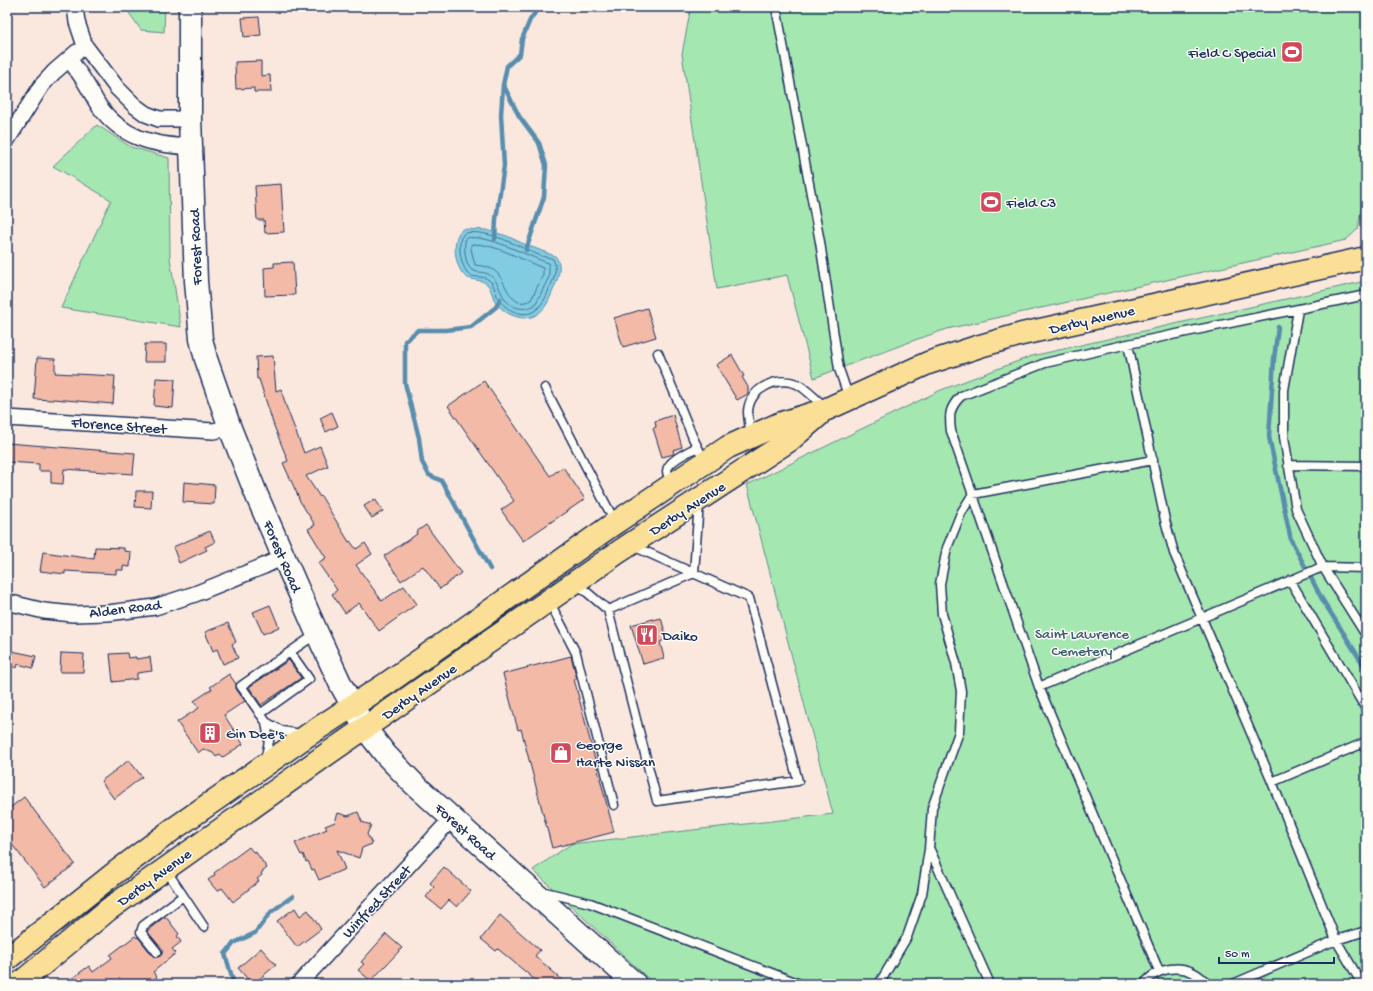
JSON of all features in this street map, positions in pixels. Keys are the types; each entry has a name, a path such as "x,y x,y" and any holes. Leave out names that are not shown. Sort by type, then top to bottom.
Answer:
{"highway":[{"name":"Derby Avenue","path":"7,959 116,872 172,830 263,765 386,684 616,522 672,485 701,455 728,447 779,424 827,409 928,363 980,346 1022,334 1366,258"},
{"name":"Derby Avenue","path":"20,984 109,910 165,869 330,752 575,582 790,440 827,409"},
{"path":"616,522 630,545"}],"main road":[{"name":"Forest Road","path":"190,7 190,119 196,281 201,339 214,384 230,428 283,557 317,634 352,706 365,728 386,755 414,784 635,984"}],"street":[{"path":"75,7 77,22 85,46 117,88 146,114 159,119 190,119"},
{"path":"7,140 42,85 54,72 85,46"},
{"path":"69,59 99,106 116,125 133,136 150,143 191,147"},
{"name":"Florence Street","path":"7,418 213,431 230,428"},
{"name":"Alden Road","path":"7,602 44,611 73,614 108,613 155,607 195,594 283,557"},
{"name":"Winfred Street","path":"299,984 452,818"}],"lane":[{"path":"776,7 820,242 839,369 849,398"},
{"path":"1160,971 1039,687 951,431 949,416 952,404 961,396 1045,363 1128,344 1366,295"},
{"path":"1298,310 1284,390 1284,437 1296,509 1323,567 1366,635"},
{"path":"1128,344 1165,520 1174,553 1272,782 1336,940 1362,984"},
{"path":"658,353 701,455"},
{"path":"751,437 748,410 754,396 767,384 781,381 798,384 827,409"},
{"path":"545,388 616,522"},
{"path":"879,984 907,937 922,894 929,849 932,808 959,732 961,691 956,663 942,614 940,584 947,548 961,513 973,494 1152,460"},
{"path":"1288,465 1366,466"},
{"path":"694,573 700,500"},
{"path":"575,582 608,610 657,801 798,781 749,598 630,545"},
{"path":"1039,687 1201,617 1323,567 1366,568"},
{"path":"608,610 694,573"},
{"path":"1290,580 1366,709"},
{"path":"549,600 576,653 614,805"},
{"path":"308,735 293,734 282,731 266,722 241,686 276,665 290,652 317,634"},
{"path":"260,714 276,699 309,679 290,652"},
{"path":"263,765 269,741 266,722"},
{"path":"1272,782 1366,742"},
{"path":"929,849 990,984"},
{"path":"165,869 204,927"},
{"path":"530,888 590,903 800,984"},
{"path":"157,952 141,932 143,926 184,896"},
{"path":"1233,984 1336,940 1366,931"},
{"path":"1144,984 1149,978 1160,971 1172,968 1184,969 1196,974 1207,984"}],"green space":[{"path":"125,7 165,7 164,32 141,30"},
{"path":"691,7 1366,7 1366,178 1358,229 1346,240 947,329 814,378 787,275 717,289 682,54"},
{"path":"97,125 131,147 169,158 170,258 181,327 61,308 111,200 53,166"},
{"name":"Saint Lawrence Cemetery","path":"1366,281 1366,984 654,984 533,870 571,844 833,814 747,485 941,390 1032,356"}],"water":[{"path":"463,229 487,230 507,236 555,256 559,263 558,276 547,304 542,310 535,316 529,318 512,315 497,304 488,285 482,281 465,276 459,266 455,252 456,239"}],"building":[{"path":"259,17 261,35 244,37 242,18"},
{"path":"261,61 261,76 270,75 271,92 254,92 254,88 236,89 235,62"},
{"path":"281,184 284,232 265,233 264,220 257,220 255,186"},
{"path":"293,262 295,295 265,296 264,268 274,267 274,263"},
{"path":"647,308 656,337 623,347 614,318"},
{"path":"145,344 166,344 166,362 144,362"},
{"path":"732,355 744,376 742,377 748,387 748,394 737,400 716,365"},
{"path":"273,356 276,391 281,389 304,453 320,446 328,466 306,476 320,497 321,496 349,542 350,541 356,549 365,543 372,554 356,565 382,601 404,586 417,604 379,631 359,603 345,613 332,594 337,590 318,563 326,558 308,529 315,525 298,498 283,463 288,461 274,426 259,379 257,379 256,357"},
{"path":"37,358 55,359 55,373 115,376 113,404 53,399 34,399"},
{"path":"156,378 175,379 173,408 154,406"},
{"path":"484,381 550,476 563,467 585,499 523,541 501,510 514,501 448,406"},
{"path":"332,412 338,426 326,432 320,418"},
{"path":"673,415 682,447 673,450 674,454 662,457 653,428 656,427 655,421"},
{"path":"7,443 135,453 133,474 64,469 63,484 51,483 51,471 39,471 39,464 7,462"},
{"path":"184,482 215,485 214,504 183,502"},
{"path":"136,491 152,491 151,508 135,507"},
{"path":"375,499 383,511 372,518 364,506"},
{"path":"426,525 461,573 440,589 423,566 401,581 384,556 417,534 416,532"},
{"path":"210,531 215,542 205,547 207,550 179,563 173,547"},
{"path":"95,547 124,548 124,551 131,552 130,567 123,566 123,570 116,570 116,574 65,571 65,574 40,571 43,552 94,559"},
{"path":"270,605 279,627 263,634 253,612"},
{"path":"661,618 667,639 660,642 664,658 643,664 631,625"},
{"path":"228,623 236,642 232,644 238,658 223,664 217,649 213,651 205,632"},
{"path":"7,650 36,656 33,668 18,664 17,668 7,665"},
{"path":"61,653 84,654 83,672 60,672"},
{"path":"127,653 128,658 136,657 136,659 150,657 152,671 137,673 137,679 113,682 110,654"},
{"name":"George Harte Nissan","path":"571,656 577,679 574,679 614,832 552,848 521,729 518,730 503,674"},
{"path":"289,660 301,678 261,705 249,687"},
{"name":"Gin Dee's","path":"229,674 236,684 236,689 245,701 224,715 243,744 223,757 220,754 216,757 213,753 203,749 198,753 177,722 199,708 194,701 212,689 210,687"},
{"path":"129,760 142,777 114,799 101,781"},
{"path":"24,797 75,864 45,887 7,838 7,810"},
{"path":"358,812 362,822 371,825 367,834 372,844 362,848 359,858 337,850 345,869 319,880 314,869 312,870 308,861 306,862 303,854 301,855 295,843 327,829 325,826 335,822 338,813 348,816"},
{"path":"249,847 253,852 255,851 267,868 257,879 259,881 233,902 222,888 217,891 208,880 215,875 214,873"},
{"path":"444,867 471,891 457,907 449,900 441,909 426,897 434,887 430,883"},
{"path":"295,908 300,916 308,910 321,929 297,947 277,921"},
{"path":"500,915 540,950 535,956 567,984 540,984 498,949 496,951 481,939"},
{"path":"164,917 165,919 166,917 179,934 177,936 181,942 172,949 176,953 153,972 157,977 147,984 64,984 89,966 93,972 112,958 110,955 135,936 137,938 138,937 153,956 160,956 162,954 162,949 147,931"},
{"path":"386,934 402,948 371,981 358,970 364,964 361,962"},
{"path":"261,948 276,965 252,984 238,968"}],"waterway":[{"path":"495,239 496,219 504,166 501,115 503,85 507,66 520,54 522,39 530,20 539,7"},
{"path":"504,86 519,116 539,143 546,165 544,197 526,250"},
{"path":"490,569 442,481 429,475 422,462 419,438 405,383 405,341 418,330 446,330 471,327 496,307 500,299"},
{"path":"1278,327 1274,359 1269,437 1291,540 1322,599 1366,669"},
{"path":"234,984 225,954 234,943 255,933 271,912 293,896"}],"place":[{"name":"Field C Special","path":"1292,52"},
{"name":"Field C3","path":"991,202"},
{"name":"Daiko","path":"647,635"},
{"name":"Gin Dee's","path":"210,733"},
{"name":"George Harte Nissan","path":"561,753"}]}
